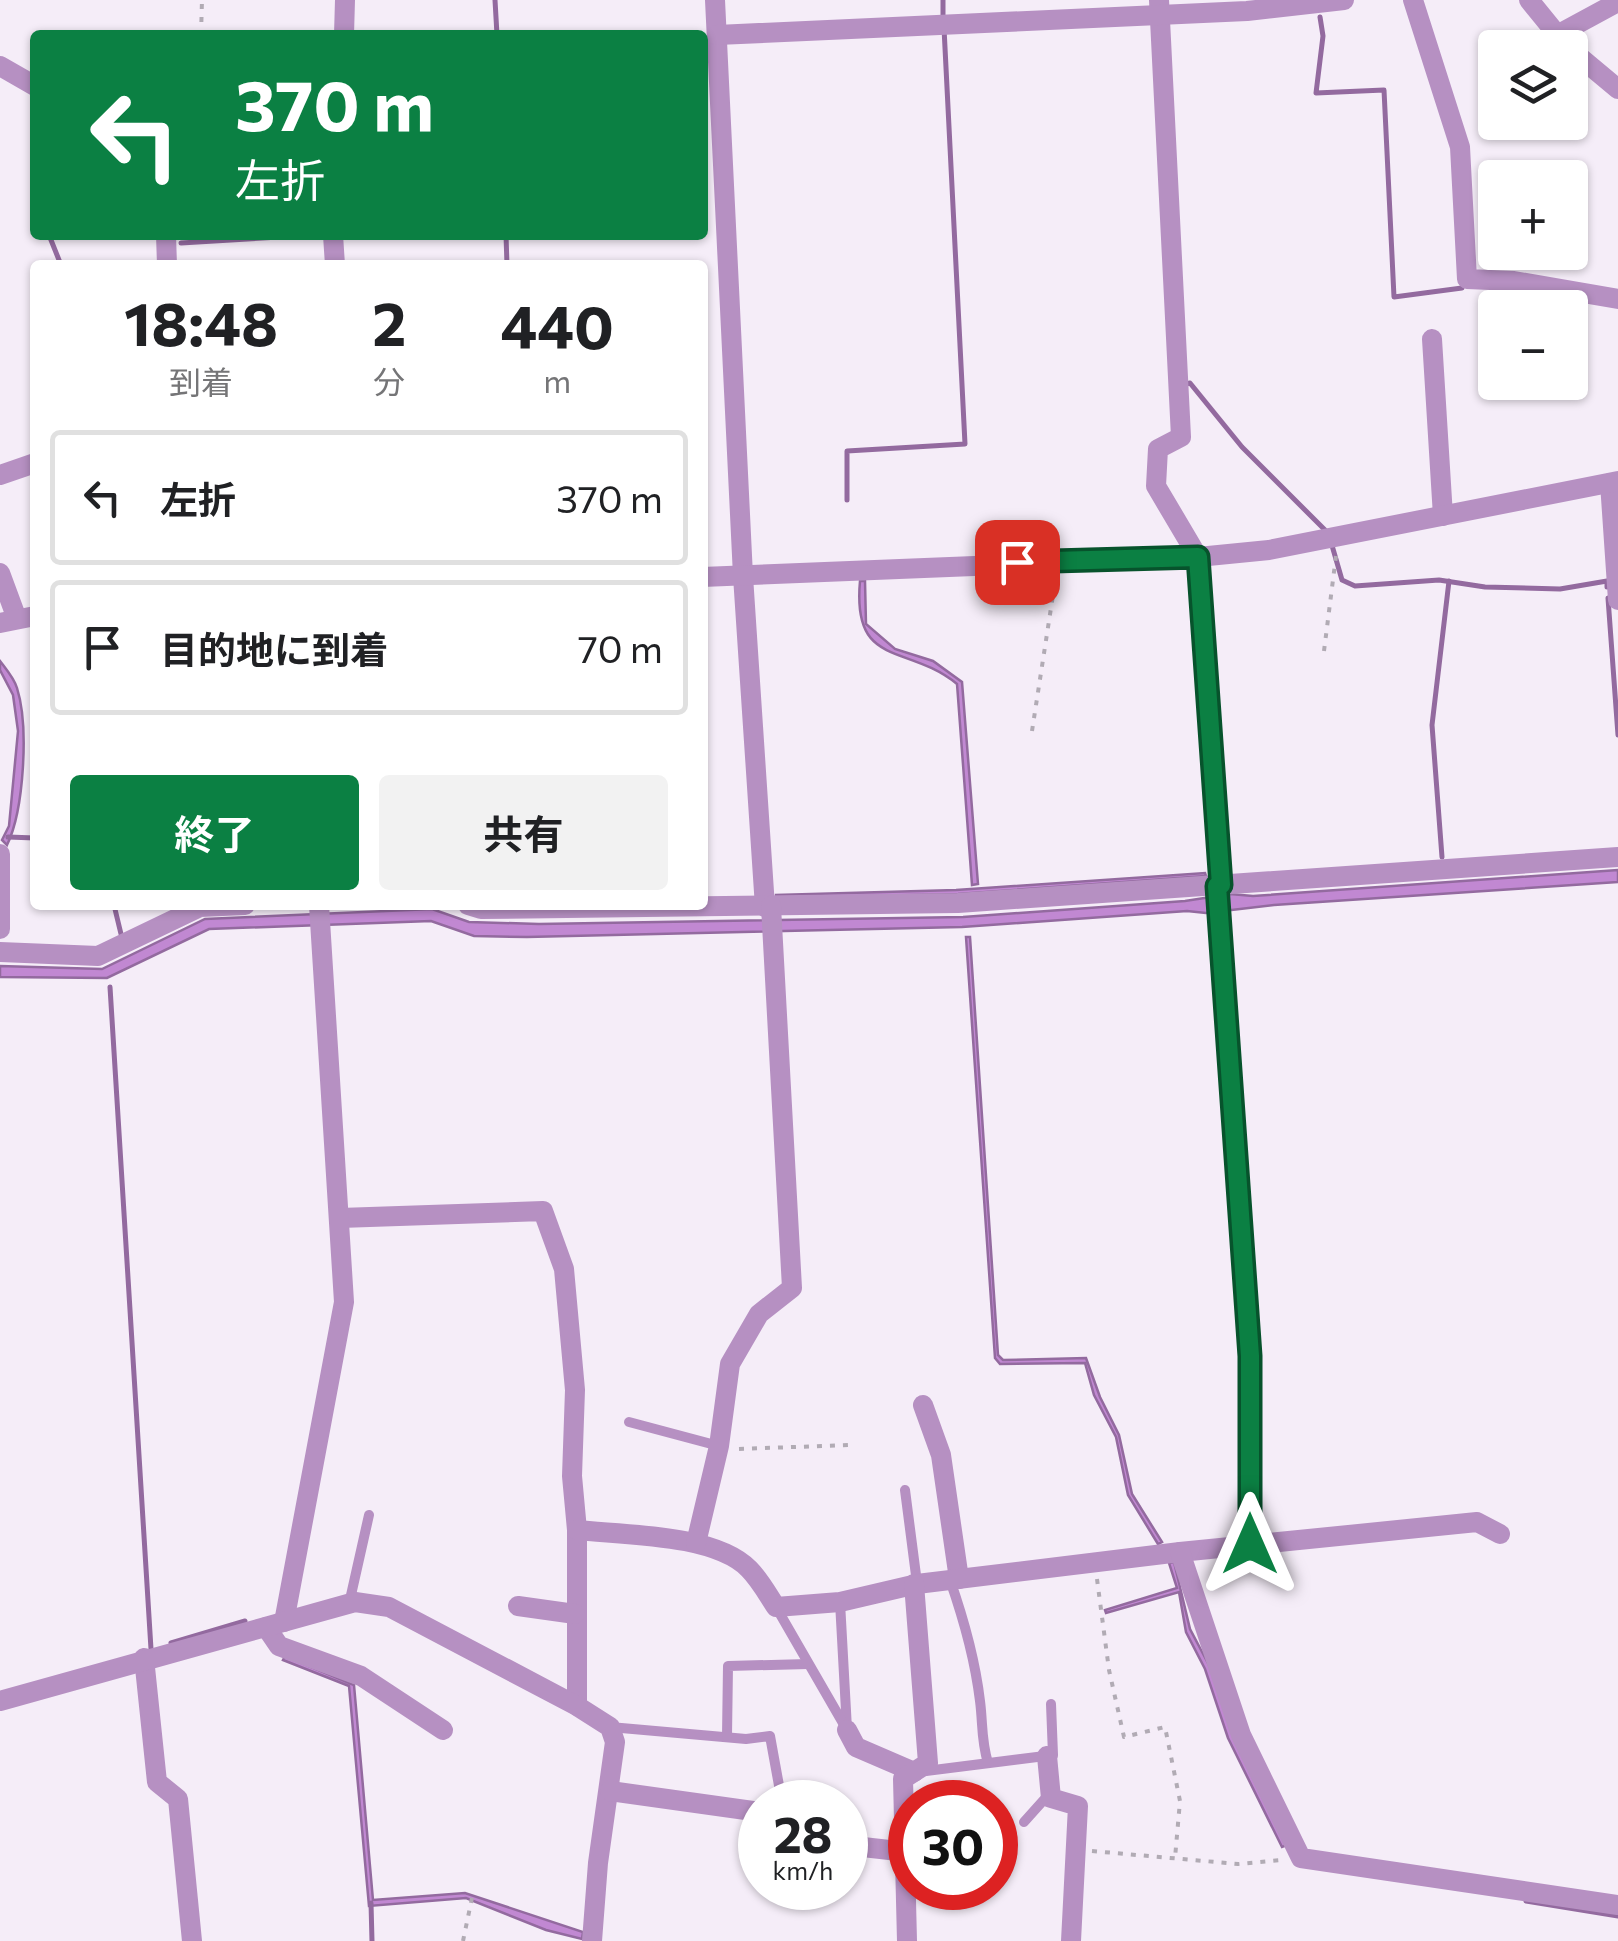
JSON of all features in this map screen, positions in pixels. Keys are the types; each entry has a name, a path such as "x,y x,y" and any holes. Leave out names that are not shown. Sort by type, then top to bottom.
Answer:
{"street":[{"path":"344,30 345,0"},
{"path":"696,1543 719,1448 730,1364 759,1314 792,1288 712,116 715,0"},
{"path":"716,35 1160,6 1247,11 1344,0"},
{"path":"1414,0 1460,147 1467,279 1514,281 1618,298"},
{"path":"1529,0 1554,30"},
{"path":"1583,30 1618,2"},
{"path":"1160,6 1181,438 1158,450 1156,486 1198,557 1250,1356 1250,1544"},
{"path":"1588,64 1618,89"},
{"path":"0,66 30,83"},
{"path":"1432,340 1443,516"},
{"path":"0,475 30,465"},
{"path":"708,577 1198,557 1269,550 1614,482 1618,600"},
{"path":"0,573 17,620"},
{"path":"0,854 0,930"},
{"path":"708,906 1218,895 1618,857"},
{"path":"0,952 98,956 194,910"},
{"path":"319,915 344,1302 275,1624 278,1653 362,1676 444,1730"},
{"path":"340,1218 544,1211 564,1269 575,1390 572,1476 577,1530 577,1706"},
{"path":"924,1405 941,1455 955,1579"},
{"path":"577,1530 696,1543 748,1567 776,1607 840,1602 916,1584 1250,1544 1477,1522 1500,1534"},
{"path":"1180,1552 1241,1735 1301,1858 1618,1904"},
{"path":"903,1780 928,1763 916,1584"},
{"path":"0,1700 355,1602 388,1608 610,1727 615,1742 592,1941"},
{"path":"518,1606 575,1614"},
{"path":"144,1658 157,1782 178,1799 192,1941"},
{"path":"847,1730 856,1747 914,1772"},
{"path":"1046,1756 1051,1798 1078,1806 1071,1941"},
{"path":"610,1791 738,1809"},
{"path":"907,1910 907,1941"}],"lane":[{"path":"629,1422 719,1448"},
{"path":"905,1490 916,1584"},
{"path":"349,1604 369,1515"},
{"path":"955,1579 970,1638 981,1706 980,1736 988,1763"},
{"path":"840,1602 847,1730"},
{"path":"776,1607 847,1730"},
{"path":"727,1736 728,1666 808,1664"},
{"path":"914,1772 1054,1755 1050,1704"},
{"path":"610,1727 746,1739 770,1736 778,1780"},
{"path":"1024,1822 1050,1792"}],"path":[{"path":"201,30 202,0"},
{"path":"1324,651 1339,537"},
{"path":"1032,730 1054,596 1056,560"},
{"path":"719,1448 849,1445"},
{"path":"1094,1562 1109,1670 1124,1737 1165,1727 1180,1801 1175,1858"},
{"path":"1075,1849 1238,1864 1301,1858"},
{"path":"463,1941 473,1892"}],"shaded area":[{"path":"860,581 865,581 866,624 895,649 933,661 962,682 978,884 972,885 957,684 874,641 865,628 860,609"},
{"path":"0,661 16,684 24,745 21,790 7,845 2,840 9,826 18,731 13,695 0,670"},
{"path":"1618,870 1618,882 962,927 527,937 474,936 431,921 209,929 107,978 0,977 0,966 102,969 205,919 409,910 435,910 469,922 539,924 963,917 1185,901 1230,894 1253,896"},
{"path":"1205,873 1206,876 958,894 776,898 776,895 956,890"},
{"path":"966,937 970,937 998,1355 1003,1360 1086,1358 1119,1435 1132,1494 1162,1542 1158,1544 1128,1495 1116,1437 1094,1395 1085,1363 1000,1364 995,1358"},
{"path":"1174,1562 1190,1629 1287,1845 1282,1847 1228,1738 1205,1669 1186,1632 1179,1592 1106,1613 1105,1610 1177,1588 1169,1563"},
{"path":"285,1656 354,1685 373,1900 465,1893 583,1932 582,1939 546,1930 466,1898 369,1906 349,1686 283,1660"}],"waterway":[{"path":"495,0 497,30"},
{"path":"943,0 943,17"},
{"path":"1320,17 1323,36 1316,93 1384,90 1394,297 1462,288"},
{"path":"847,500 847,451 965,444 944,28"},
{"path":"51,240 59,260"},
{"path":"181,243 230,240"},
{"path":"506,240 507,260"},
{"path":"1186,384 1190,383 1242,447 1327,532"},
{"path":"1331,542 1342,580 1355,586 1439,580 1485,587 1560,589 1607,581 1607,587"},
{"path":"1442,857 1432,725 1449,581"},
{"path":"1608,598 1618,735"},
{"path":"8,837 30,838"},
{"path":"115,910 121,934"},
{"path":"110,987 151,1649"},
{"path":"171,1643 245,1621"},
{"path":"1526,1901 1618,1916"},
{"path":"371,1903 372,1941"}],"route":[{"path":"1017,562 1198,557 1250,1356 1250,1544"}]}
